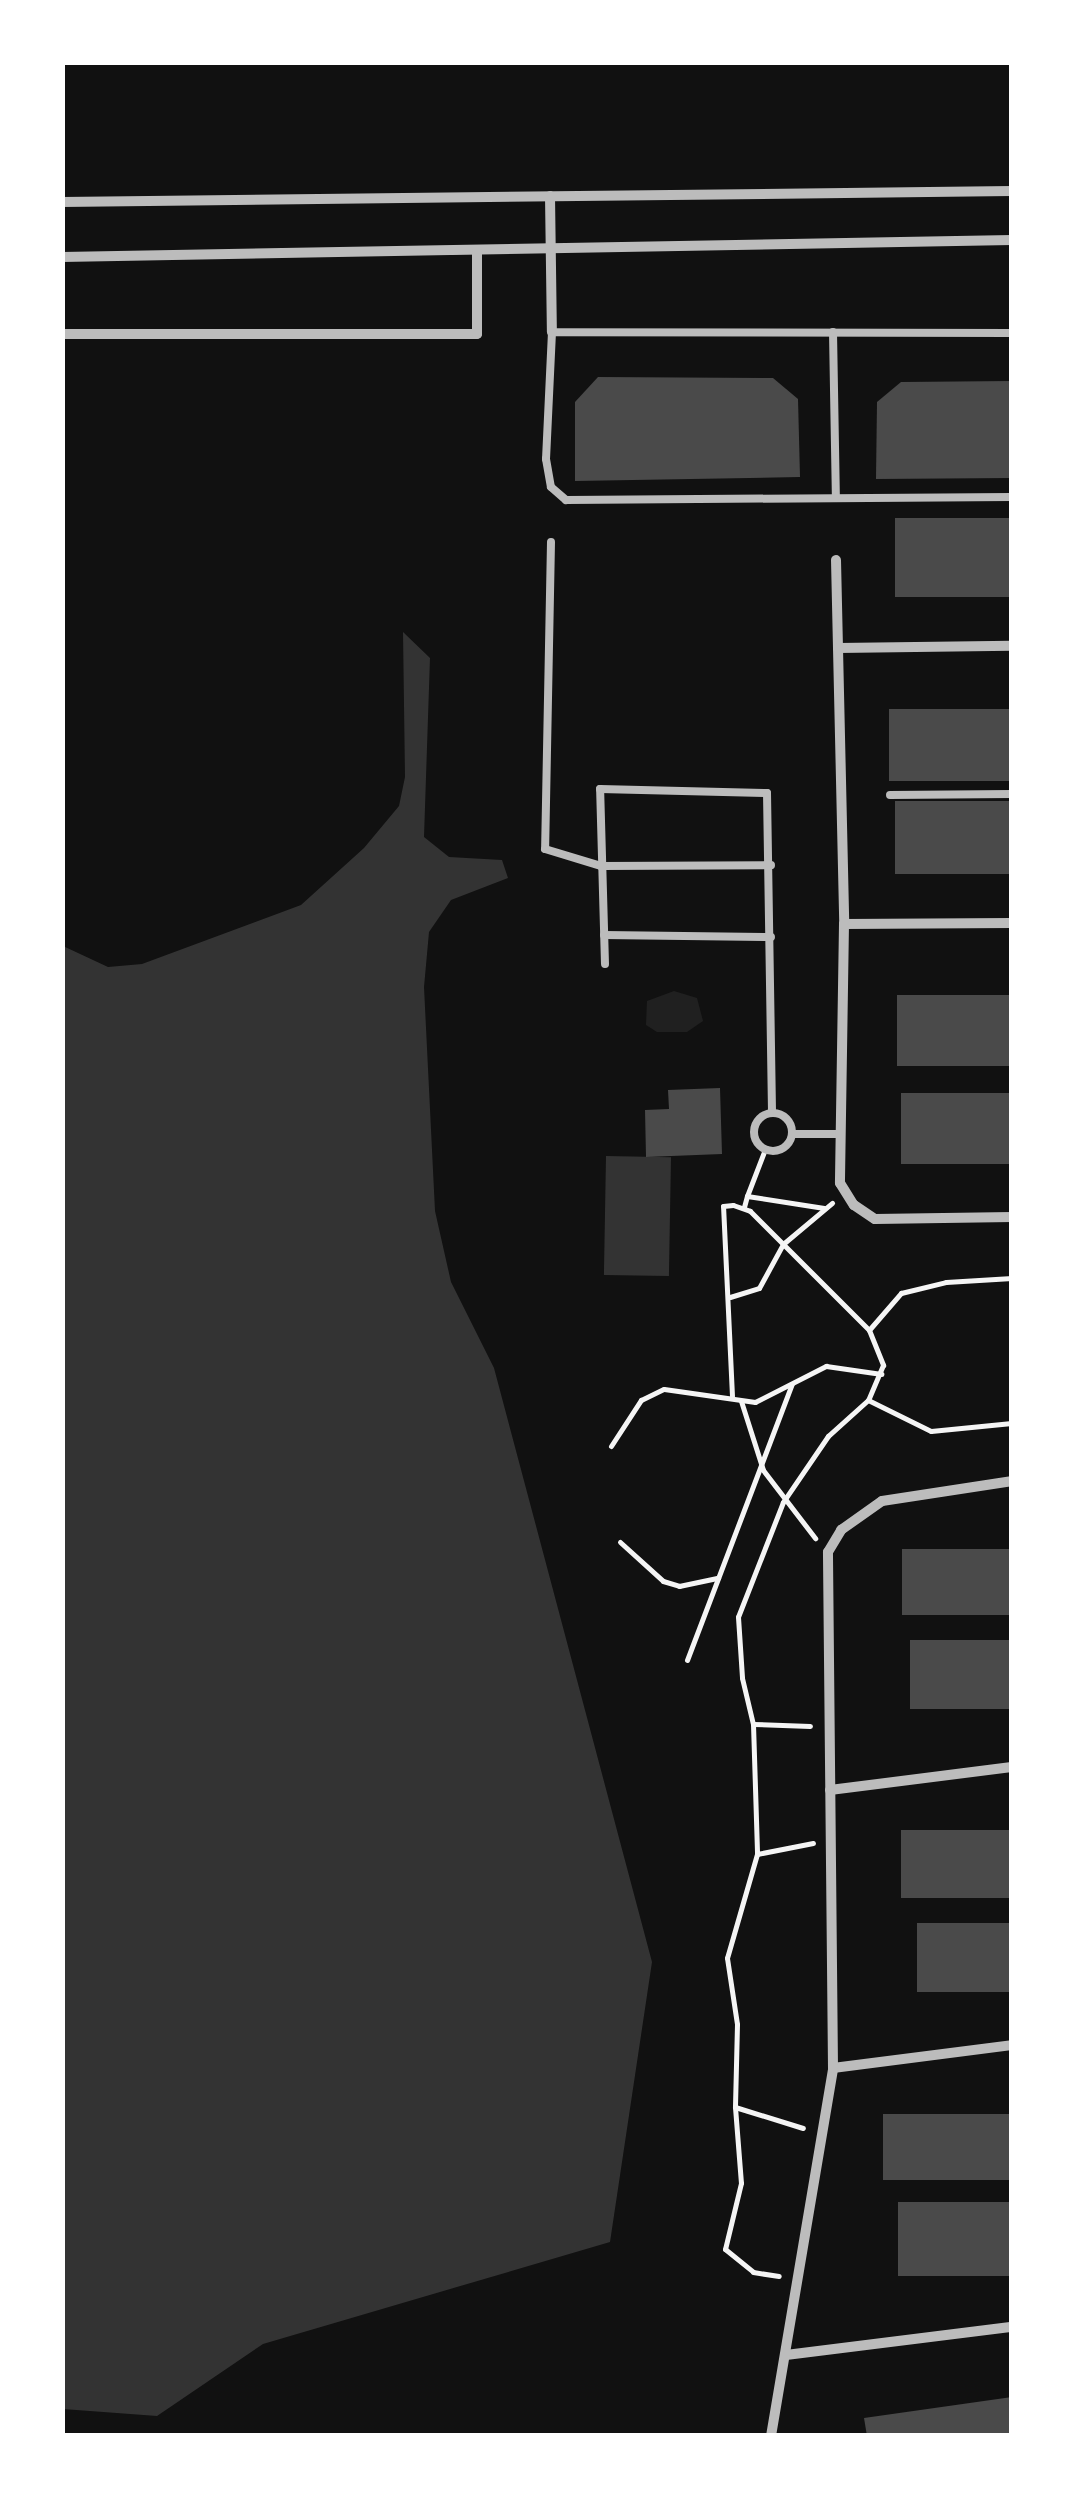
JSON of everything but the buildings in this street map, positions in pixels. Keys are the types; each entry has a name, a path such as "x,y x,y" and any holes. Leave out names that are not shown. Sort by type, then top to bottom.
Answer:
{"street":[{"path":"62,202 1012,191"},
{"path":"550,196 552,332"},
{"path":"62,257 551,252 1012,240"},
{"path":"62,334 477,334 478,253"},
{"path":"836,560 844,924 840,1183 875,1218 1012,1217"},
{"path":"838,648 1012,646"},
{"path":"844,924 1012,923"},
{"path":"770,2436 833,2068 828,1552 840,1530 882,1501 1012,1481"},
{"path":"830,1790 1012,1766"},
{"path":"833,2068 1012,2045"},
{"path":"786,2355 1012,2327"}],"lane":[{"path":"1012,333 552,332 546,459 550,486 566,500 1012,496"},
{"path":"834,332 836,498"},
{"path":"552,542 542,836 554,856 601,866 772,865"},
{"path":"605,964 597,799 600,789 610,785 767,793 772,865 772,1112 753,1130 764,1149 778,1150 792,1134 840,1134"},
{"path":"890,795 1012,794"},
{"path":"604,935 771,937"},
{"path":"772,1112 788,1120 792,1134"}],"path":[{"path":"744,1207 764,1149"},
{"path":"729,1297 759,1288 783,1244 824,1208 848,1195"},
{"path":"747,1196 824,1208"},
{"path":"732,1396 723,1206 744,1207 869,1330 878,1343 881,1374 868,1400 828,1436 783,1502 738,1617 739,1662 753,1724 757,1854 727,1958 737,2024 735,2108 741,2183 724,2249 753,2272 798,2279"},
{"path":"869,1330 901,1293 946,1282 1012,1278"},
{"path":"611,1446 641,1400 664,1389 741,1400 766,1398 826,1366 881,1374"},
{"path":"686,1660 793,1382"},
{"path":"741,1400 762,1470 783,1502 828,1552"},
{"path":"868,1400 931,1431 1012,1423"},
{"path":"620,1542 662,1581 679,1586 718,1578"},
{"path":"753,1724 830,1724"},
{"path":"757,1854 831,1840"},
{"path":"735,2108 822,2133"}],"shaded area":[{"path":"403,632 430,658 424,837 449,857 502,860 508,878 451,900 429,932 424,987 435,1211 451,1282 494,1368 652,1962 610,2242 263,2344 157,2416 63,2409 63,946 108,967 142,964 301,905 364,848 399,806 405,777"},
{"path":"674,991 697,998 703,1021 687,1032 657,1032 646,1025 647,1001"},
{"path":"606,1156 671,1157 669,1276 604,1275"}]}
